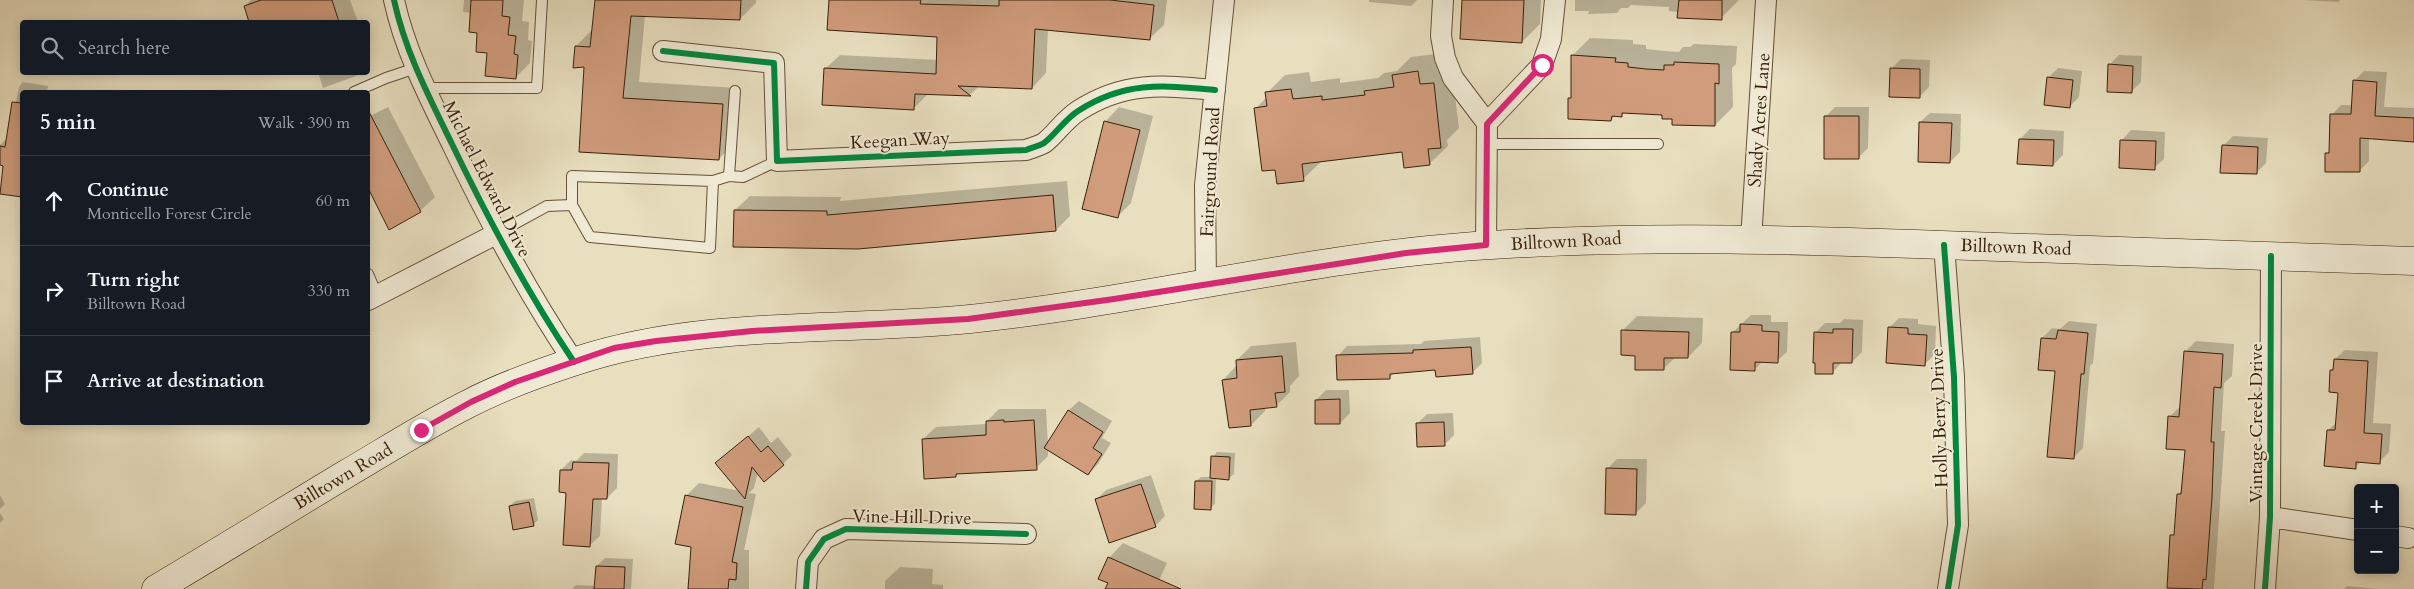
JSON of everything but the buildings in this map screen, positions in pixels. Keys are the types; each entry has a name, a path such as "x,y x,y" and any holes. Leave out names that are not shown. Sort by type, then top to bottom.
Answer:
{"main road":[{"name":"Billtown Road","path":"156,589 413,434 471,402 515,382 614,348 656,341 752,331 968,319 1406,253 1486,245 1627,238 1944,245 2414,261"}],"street":[{"name":"Michael Edward Drive","path":"394,0 416,68 496,234 551,328 574,362"},
{"name":"Fairground Road","path":"1206,284 1205,186 1224,0"},
{"path":"1443,0 1441,36 1444,58 1453,78 1487,124 1486,245"},
{"path":"1487,124 1542,65 1551,39 1555,0"},
{"name":"Shady Acres Lane","path":"1751,240 1766,0"},
{"path":"663,51 774,63 777,161"},
{"name":"Keegan Way","path":"777,161 1026,150 1044,143 1056,129 1077,112 1106,96 1131,89 1159,85 1214,90"},
{"path":"372,297 496,234"},
{"name":"Holly Berry Drive","path":"1944,245 1954,377 1958,525 1948,589"},
{"name":"Vintage Creek Drive","path":"2265,589 2270,517 2271,256"},
{"path":"2270,517 2354,529"},
{"name":"Vine Hill Drive","path":"806,589 808,562 824,539 846,529 1026,534"}],"lane":[{"path":"425,88 536,88 542,0"},
{"path":"359,90 416,68"},
{"path":"729,176 734,91"},
{"path":"1487,144 1658,144"},
{"path":"713,181 710,248 590,236 572,204 572,176 713,181 729,176 743,177 777,161"},
{"path":"496,234 547,206 572,204"}],"cycle path":[{"path":"394,0 404,37 418,74 466,172 524,282 574,362"},
{"path":"663,51 774,63 777,161 1026,150 1044,143 1078,111 1111,94 1144,87 1215,90"},
{"path":"1944,245 1954,377 1958,525 1948,589"},
{"path":"2265,589 2270,517 2271,256"},
{"path":"806,589 808,562 824,539 846,529 1026,534"}],"route":[{"path":"421,430 471,402 515,382 614,348 656,341 752,331 968,319 1114,299 1256,275 1406,253 1486,245 1487,124 1542,65"}]}
